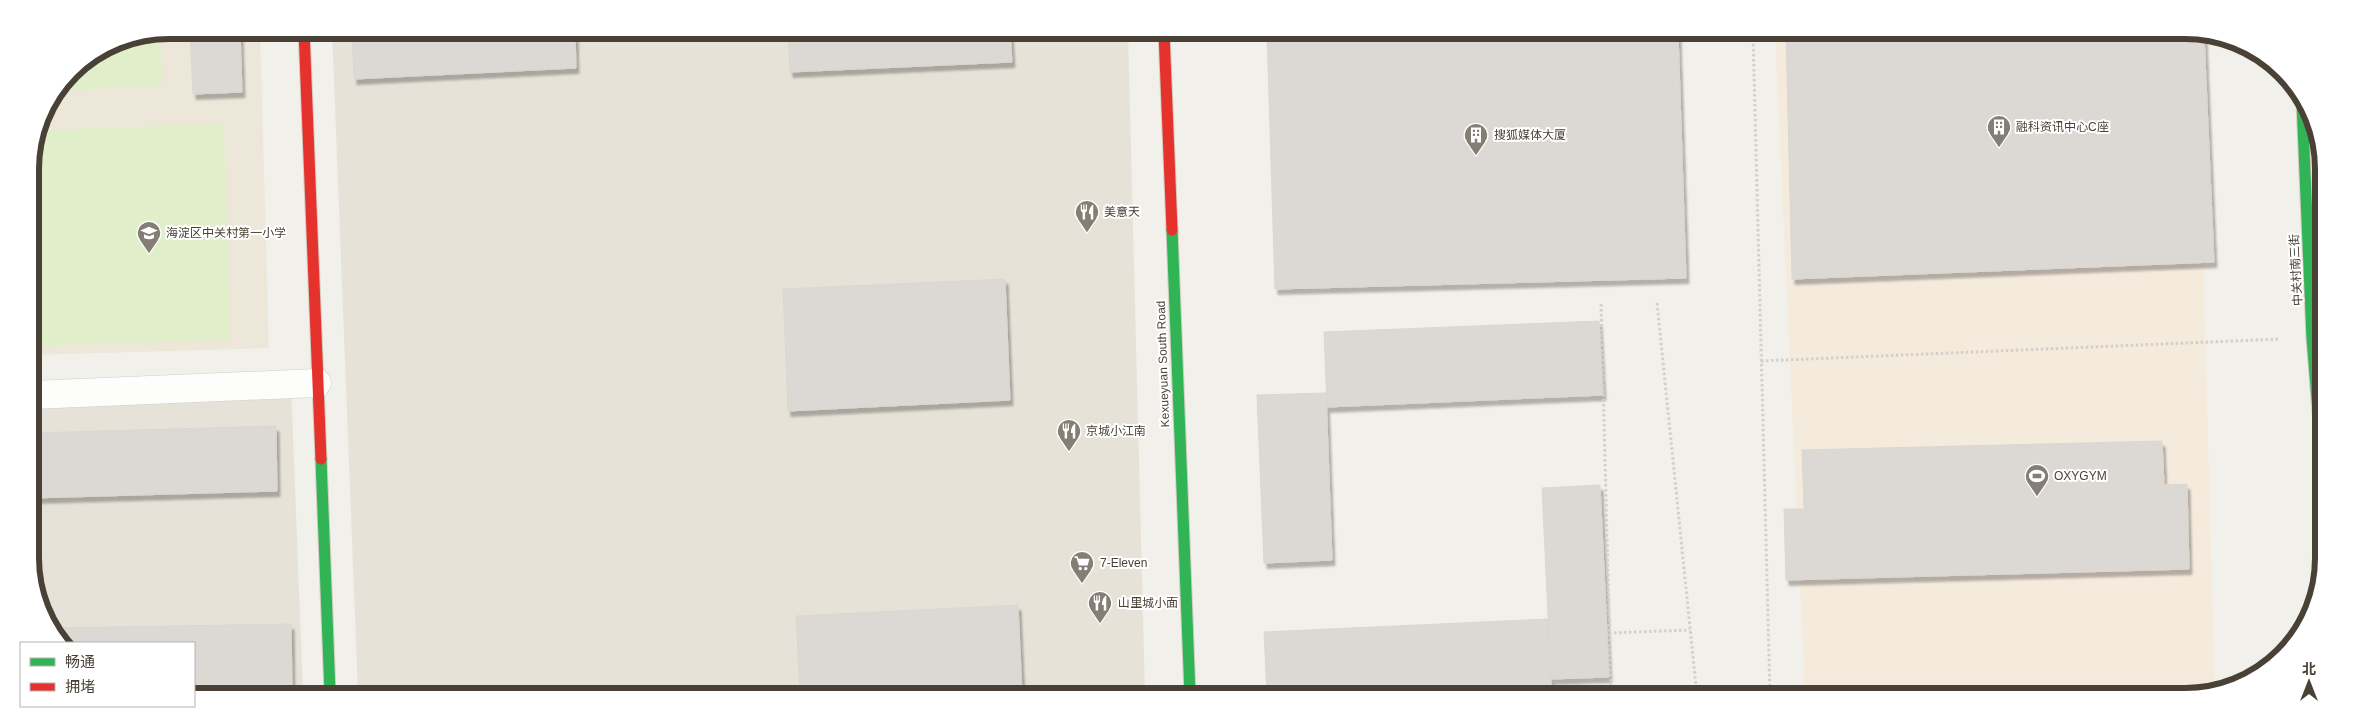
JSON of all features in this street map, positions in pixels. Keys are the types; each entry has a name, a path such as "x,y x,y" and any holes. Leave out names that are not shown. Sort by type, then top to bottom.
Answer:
{"street":[{"path":"304,39 330,688"},
{"name":"Kexueyuan South Road","path":"1164,39 1190,688"},
{"name":"中关村南三街","path":"2302,112 2315,375"},
{"path":"39,395 318,383"}],"path":[{"path":"1753,39 1770,688"},
{"path":"1657,303 1697,688"},
{"path":"1601,304 1611,688"},
{"path":"1762,361 2312,338"},
{"path":"1609,633 1690,630"}],"shaded area":[{"name":"海淀区中关村第一小学","path":"160,39 260,39 269,348 39,355 39,160 41,143 49,119 61,96 83,71 111,52 143,41"},
{"path":"332,39 1128,39 1145,688 358,688"},
{"path":"1775,39 2197,40 2215,685 2194,688 1805,688"},
{"path":"291,384 303,688 195,688 195,642 69,642 52,616 41,584 39,567 39,394"}],"green space":[{"path":"160,39 162,86 66,91 83,71 111,52 143,41"},
{"path":"224,124 230,340 39,346 39,160 45,130"}],"building":[{"path":"190,39 240,39 242,92 193,94"},
{"path":"352,39 575,39 576,68 354,79"},
{"path":"788,39 1010,39 1012,62 790,72"},
{"name":"搜狐媒体大厦","path":"1267,39 1678,39 1686,278 1275,289"},
{"name":"融科资讯中心C座","path":"1786,39 2204,40 2214,262 1792,279"},
{"path":"1005,279 1010,400 788,411 783,289"},
{"path":"1599,321 1603,395 1327,407 1324,332"},
{"path":"1326,393 1332,560 1264,563 1257,395"},
{"path":"276,426 277,491 39,498 39,433"},
{"path":"2162,441 2164,485 2187,484 2189,569 1786,580 1784,509 1804,509 1802,450"},
{"path":"1600,485 1609,677 1551,679 1542,488"},
{"path":"1018,605 1022,688 800,688 796,616"},
{"path":"1548,619 1551,686 1502,688 1267,688 1264,632"},
{"path":"291,624 292,686 195,688 195,642 69,642 59,628"}],"traffic: fast":[{"path":"2302,112 2315,375"},
{"path":"1172,230 1190,688"},
{"path":"321,459 330,688"}],"traffic: jam":[{"path":"304,39 321,459"},
{"path":"1164,39 1172,230"}],"place":[{"name":"融科资讯中心C座","path":"1999,148"},
{"name":"搜狐媒体大厦","path":"1476,156"},
{"name":"美意天","path":"1087,233"},
{"name":"海淀区中关村第一小学","path":"149,254"},
{"name":"京城小江南","path":"1069,452"},
{"name":"OXYGYM","path":"2037,497"},
{"name":"7-Eleven","path":"1082,584"},
{"name":"山里城小面","path":"1100,624"}]}
